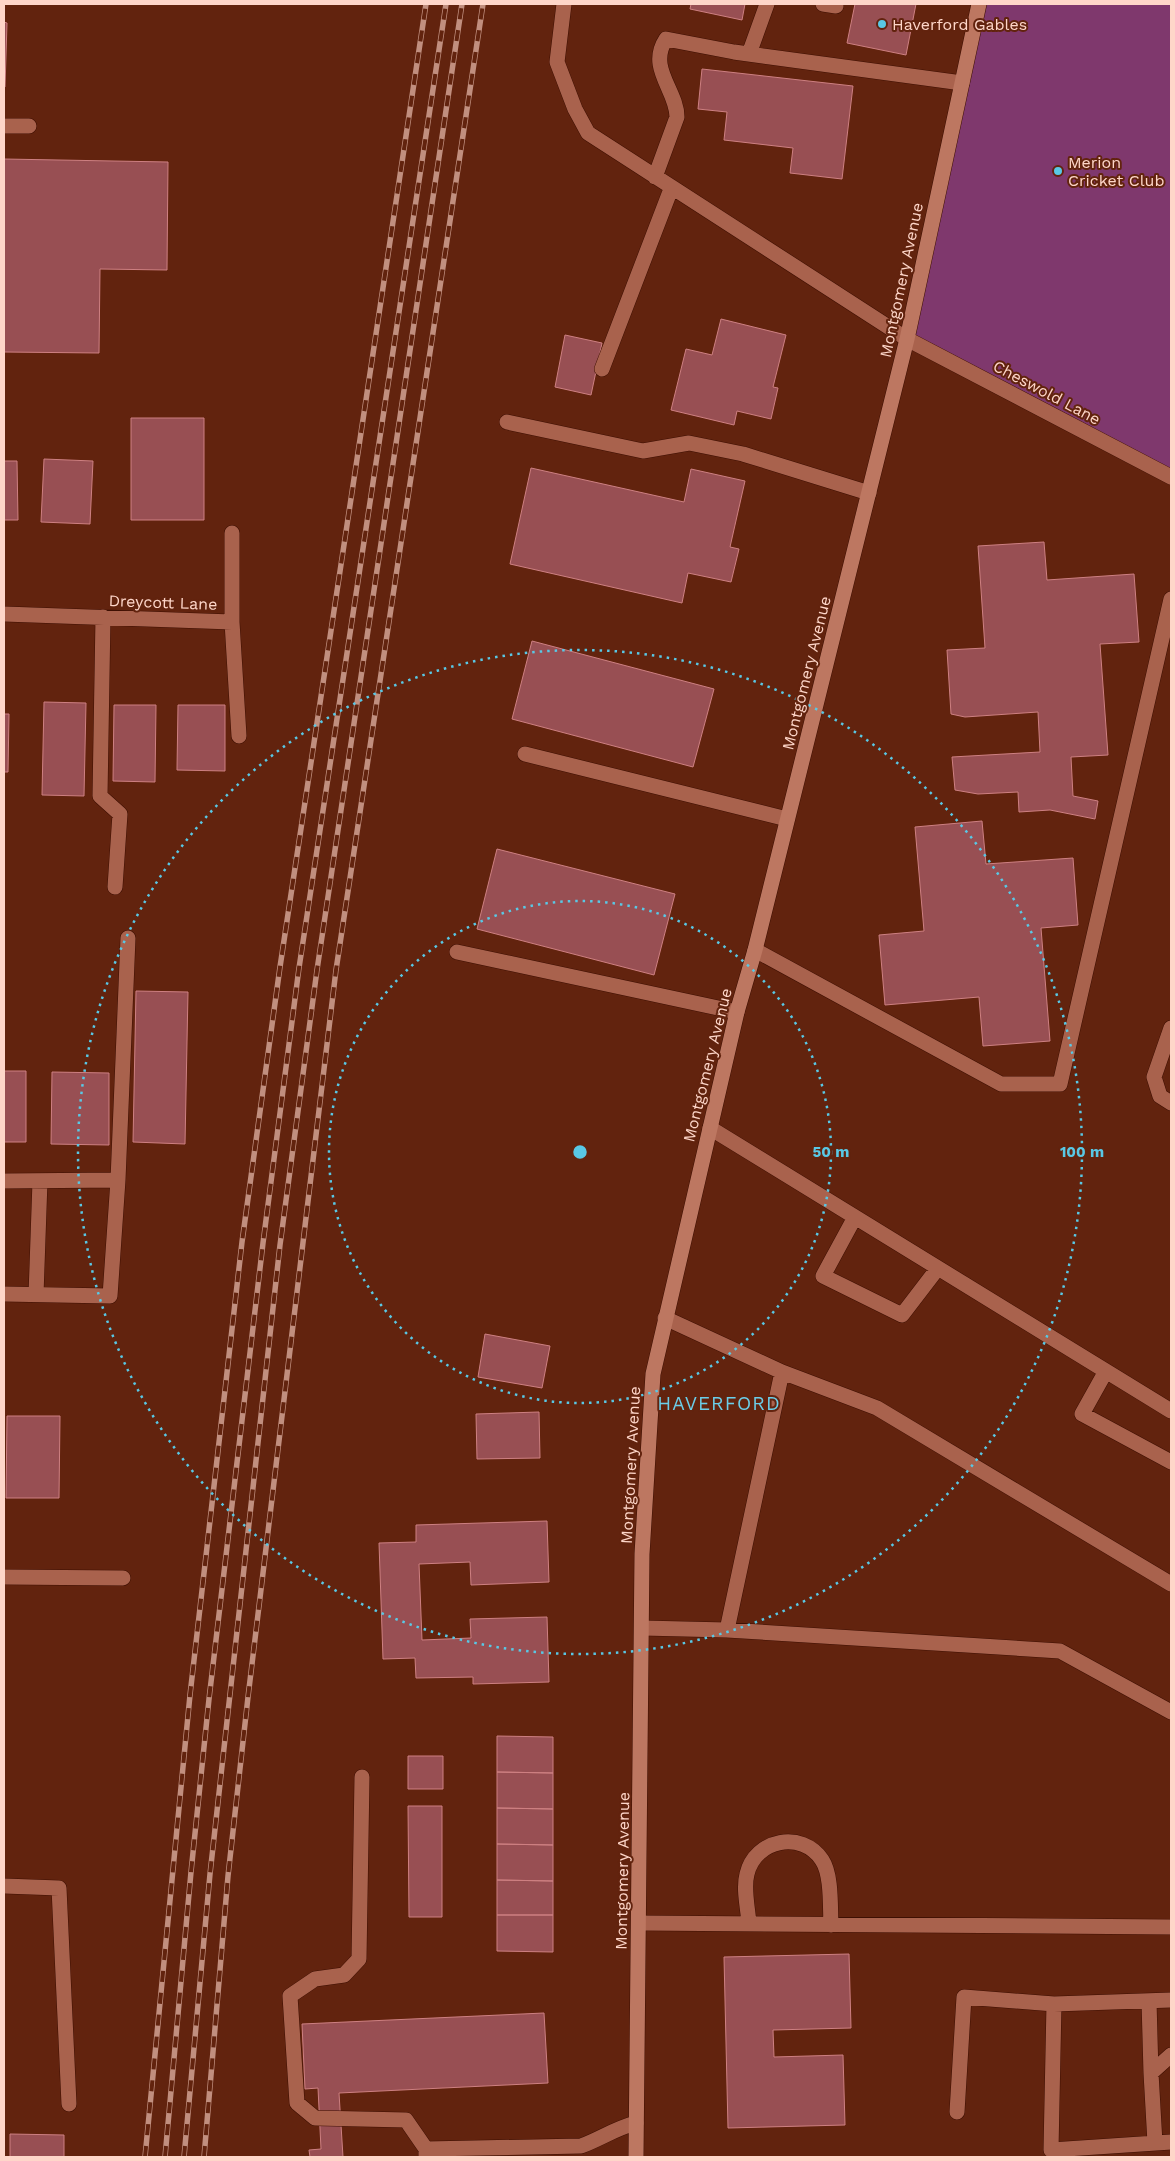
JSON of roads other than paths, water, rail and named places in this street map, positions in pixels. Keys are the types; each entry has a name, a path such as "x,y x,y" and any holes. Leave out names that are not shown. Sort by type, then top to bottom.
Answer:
{"main road":[{"name":"Montgomery Avenue","path":"636,2157 642,1554 653,1374 737,1012 755,950 907,339 979,4"}],"street":[{"name":"Cheswold Lane","path":"564,4 558,62 575,108 588,133 671,189 907,339 1171,477"},
{"path":"750,54 767,4"},
{"path":"655,177 677,117 677,108 667,88 659,56 661,47 666,39 750,54 962,83"},
{"path":"4,126 29,126"},
{"path":"602,369 671,189"},
{"path":"507,422 643,451 689,443 707,446 743,454 869,493"},
{"name":"Dreycott Lane","path":"4,614 232,622 232,533"},
{"path":"755,950 1001,1084 1060,1084 1171,599"},
{"path":"102,617 100,796 120,814 115,887"},
{"path":"232,622 238,736"},
{"path":"525,754 787,819"},
{"path":"4,1294 110,1296 118,1180 128,938"},
{"path":"457,952 737,1012"},
{"path":"1171,1028 1154,1077 1160,1096 1171,1103"},
{"path":"710,1128 1171,1411"},
{"path":"4,1181 118,1180"},
{"path":"36,1295 40,1181"},
{"path":"855,1217 824,1276 902,1315 938,1268"},
{"path":"666,1318 782,1372 877,1408 1171,1584"},
{"path":"727,1630 782,1372"},
{"path":"1106,1372 1082,1414 1171,1462"},
{"path":"4,1576 123,1578"},
{"path":"642,1628 727,1630 1060,1651 1171,1712"},
{"path":"362,1777 359,1959 344,1975 315,1978 290,1996 298,2103 316,2118 406,2120 426,2153 581,2146 619,2128 636,2124"},
{"path":"749,1924 746,1875 751,1862 760,1852 772,1844 785,1841 800,1843 813,1850 822,1861 828,1875 831,1925"},
{"path":"4,1886 59,1888 69,2104"},
{"path":"639,1923 1171,1927"},
{"path":"958,2112 964,1997 1054,2004 1171,2000"},
{"path":"1148,2001 1155,2143"},
{"path":"1054,2004 1052,2153 1114,2152 1155,2143 1171,2142"},
{"path":"1151,2073 1171,2055"}],"railway":[{"path":"145,2157 190,1695 242,1242 280,967 426,4"},
{"path":"165,2157 209,1699 263,1243 299,968 446,4"},
{"path":"184,2157 210,1874 280,1245 317,970 462,4"},
{"path":"204,2157 228,1876 336,970 483,4"}],"place":[{"name":"Haverford Gables","path":"882,24"},
{"name":"Merion Cricket Club","path":"1058,171"}],"district":[{"name":"HAVERFORD","path":"719,1403"}]}
